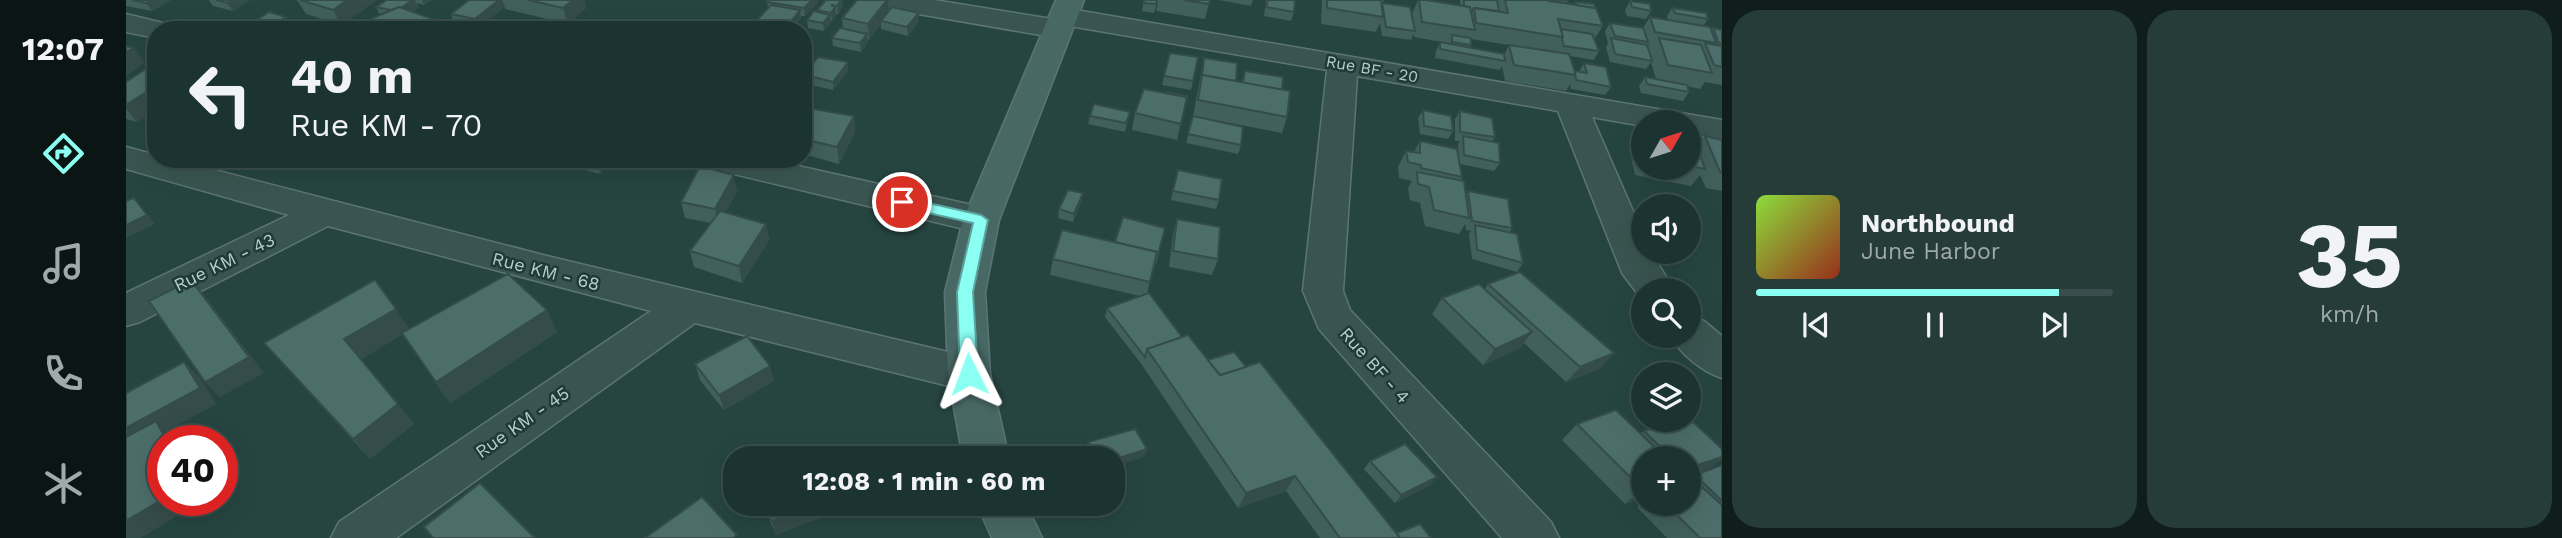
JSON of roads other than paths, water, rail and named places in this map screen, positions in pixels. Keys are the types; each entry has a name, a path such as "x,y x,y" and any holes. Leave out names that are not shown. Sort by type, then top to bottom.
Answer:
{"street":[{"name":"Rue BF - 20","path":"884,0 1064,15 1631,114"},
{"path":"984,446 969,374 965,292 981,220 1064,15"},
{"path":"126,23 147,28"},
{"name":"Rue BF - 4","path":"1343,64 1323,291 1333,318 1534,538"},
{"path":"1571,104 1645,278"},
{"path":"1701,126 1722,130"},
{"name":"Rue KM - 68","path":"126,158 147,164"},
{"name":"Rue KM - 68","path":"162,168 323,213 688,307 969,374"},
{"path":"757,168 981,220"},
{"name":"Rue KM - 43","path":"126,311 323,213"},
{"name":"Rue KM - 45","path":"356,538 688,307"},
{"path":"1701,343 1722,361"},
{"path":"1007,516 1017,538"}]}
